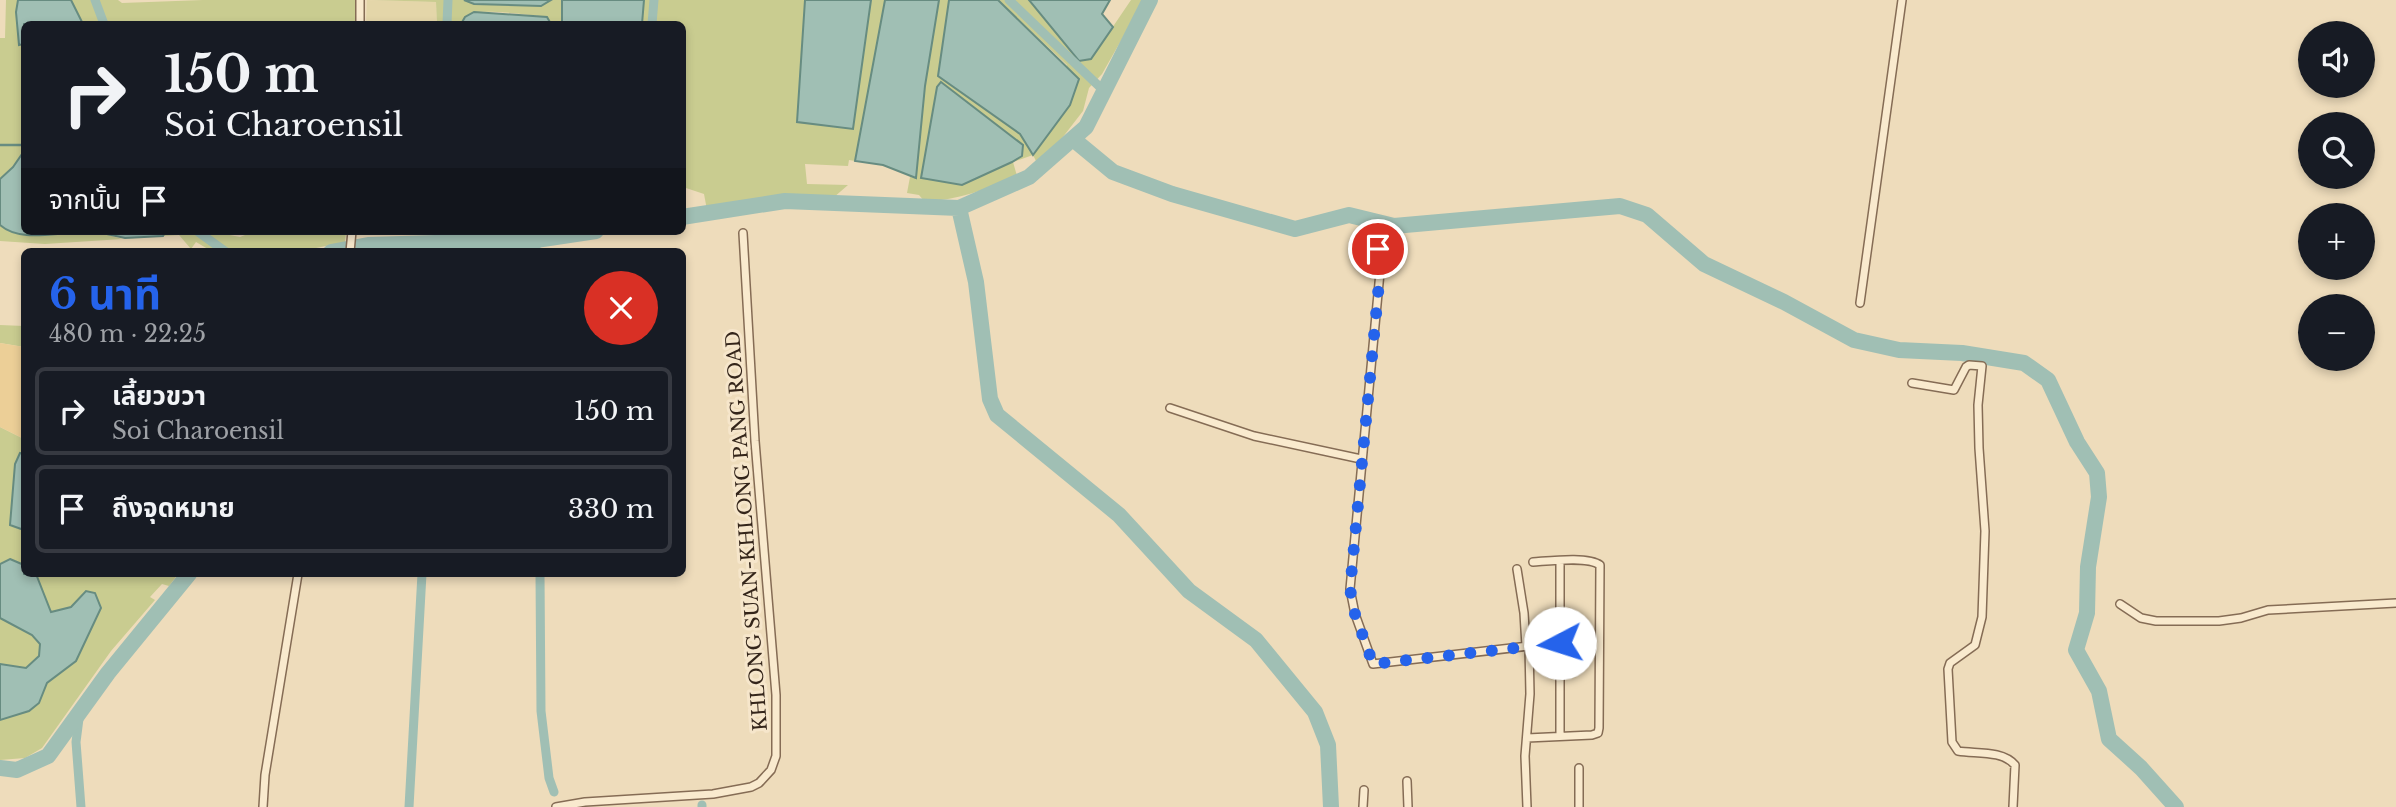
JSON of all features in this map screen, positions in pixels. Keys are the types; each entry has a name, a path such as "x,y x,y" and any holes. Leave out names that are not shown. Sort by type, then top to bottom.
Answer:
{"street":[{"path":"360,0 360,21"},
{"path":"1860,303 1902,0"},
{"name":"KHLONG SUAN-KHLONG PANG ROAD","path":"556,807 584,802 713,794 751,787 759,783 771,770 776,756 776,695 755,441 743,233"},
{"path":"1371,239 1381,262 1350,589 1355,614 1373,664 1527,646 1600,641"},
{"path":"1912,383 1954,390 1968,365 1982,366 1978,415 1985,531 1983,615 1973,648 1951,663 1948,669 1952,742 1958,751 1999,755 2012,761 2015,765 2013,807"},
{"path":"1170,408 1254,436 1361,459"},
{"path":"1560,561 1560,736"},
{"path":"1528,738 1592,735 1599,730 1600,565 1596,562 1533,562"},
{"path":"1517,569 1527,646 1527,807"},
{"path":"263,807 265,775 298,577"},
{"path":"2120,604 2141,618 2161,621 2219,621 2268,610 2396,603"},
{"path":"1579,768 1579,807"},
{"path":"1407,781 1408,807"},
{"path":"1363,807 1364,790"}],"shaded area":[{"path":"367,0 436,2 437,21 366,21"}],"green space":[{"path":"6,0 18,0 16,12 21,45 21,157 0,179 0,38 5,38"},
{"path":"71,0 118,0 122,3 356,0 355,21 82,21"},
{"path":"372,0 445,0 444,21 437,21 436,2"},
{"path":"450,0 464,0 474,4 541,6 551,0 562,0 562,21 549,21 547,17 479,12 471,14 463,21 450,21"},
{"path":"644,0 805,0 798,122 853,129 871,0 885,0 855,161 849,160 848,166 805,164 807,184 848,185 833,198 799,197 707,210 704,194 686,188 686,21 642,21"},
{"path":"939,0 949,0 938,76 1020,134 1067,65 998,0 1029,0 1079,61 1091,59 1131,0 1144,0 1102,74 1089,88 1083,111 1059,142 1037,163 1033,155 1013,162 1017,176 1006,181 961,196 925,202 919,195 907,193 910,177 916,178 925,86"},
{"path":"0,225 20,235 109,235 122,239 45,244 0,241"},
{"path":"179,235 346,235 345,242 316,248 206,248 196,242 190,248"},
{"path":"438,235 549,235 490,239"},
{"path":"0,325 21,326 21,346 0,343"},
{"path":"0,427 21,438 21,577 176,577 169,586 162,584 150,597 155,600 111,651 42,748 25,758 0,760"}],"sand":[{"path":"0,343 21,346 21,438 0,427"}],"water":[{"path":"18,0 71,0 82,21 21,21 19,45 16,12"},
{"path":"464,0 551,0 541,6 474,4"},
{"path":"562,0 644,0 642,21 562,21"},
{"path":"805,0 871,0 853,129 797,122"},
{"path":"885,0 939,0 925,86 916,178 883,165 855,161"},
{"path":"949,0 998,0 1079,79 1070,105 1033,155 1020,134 938,76"},
{"path":"1029,0 1110,0 1102,14 1113,27 1091,59 1079,61"},
{"path":"474,12 547,17 549,21 463,21"},
{"path":"941,82 1023,145 1022,156 962,185 921,178 937,87"},
{"path":"21,155 21,234 0,225 0,179"},
{"path":"111,235 164,235 163,236 125,238"},
{"path":"21,453 21,529 10,525 15,464"},
{"path":"10,559 21,564 21,577 37,577 51,612 71,607 86,591 95,593 101,608 76,661 47,683 39,703 29,711 0,720 0,664 26,668 39,656 40,644 32,635 0,618 0,564"}],"waterway":[{"path":"95,0 103,21"},
{"path":"447,21 448,0"},
{"path":"652,21 654,0"},
{"path":"1009,0 1104,91"},
{"path":"686,216 785,201 959,208 1029,177 1086,127 1150,0"},
{"path":"1073,139 1113,172 1172,194 1295,229 1349,215 1394,226 1620,206 1647,215 1704,264 1784,302 1854,340 1899,350 1962,353 2024,363 2048,380 2077,442 2097,473 2099,497 2088,567 2087,613 2076,650 2099,691 2109,739 2141,768 2176,807"},
{"path":"0,145 21,145"},
{"path":"959,208 976,282 990,399 997,415 1119,515 1189,591 1256,640 1315,712 1328,745 1331,807"},
{"path":"203,235 220,248"},
{"path":"445,235 445,248"},
{"path":"352,248 368,245 536,240 569,235"},
{"path":"536,240 536,248"},
{"path":"0,768 17,770 48,756 108,673 187,577"},
{"path":"409,807 422,577"},
{"path":"540,577 541,711 549,778 554,792"},
{"path":"80,711 76,742 81,807"}],"route":[{"path":"1378,249 1381,262 1350,589 1355,614 1373,664 1560,643"}]}
